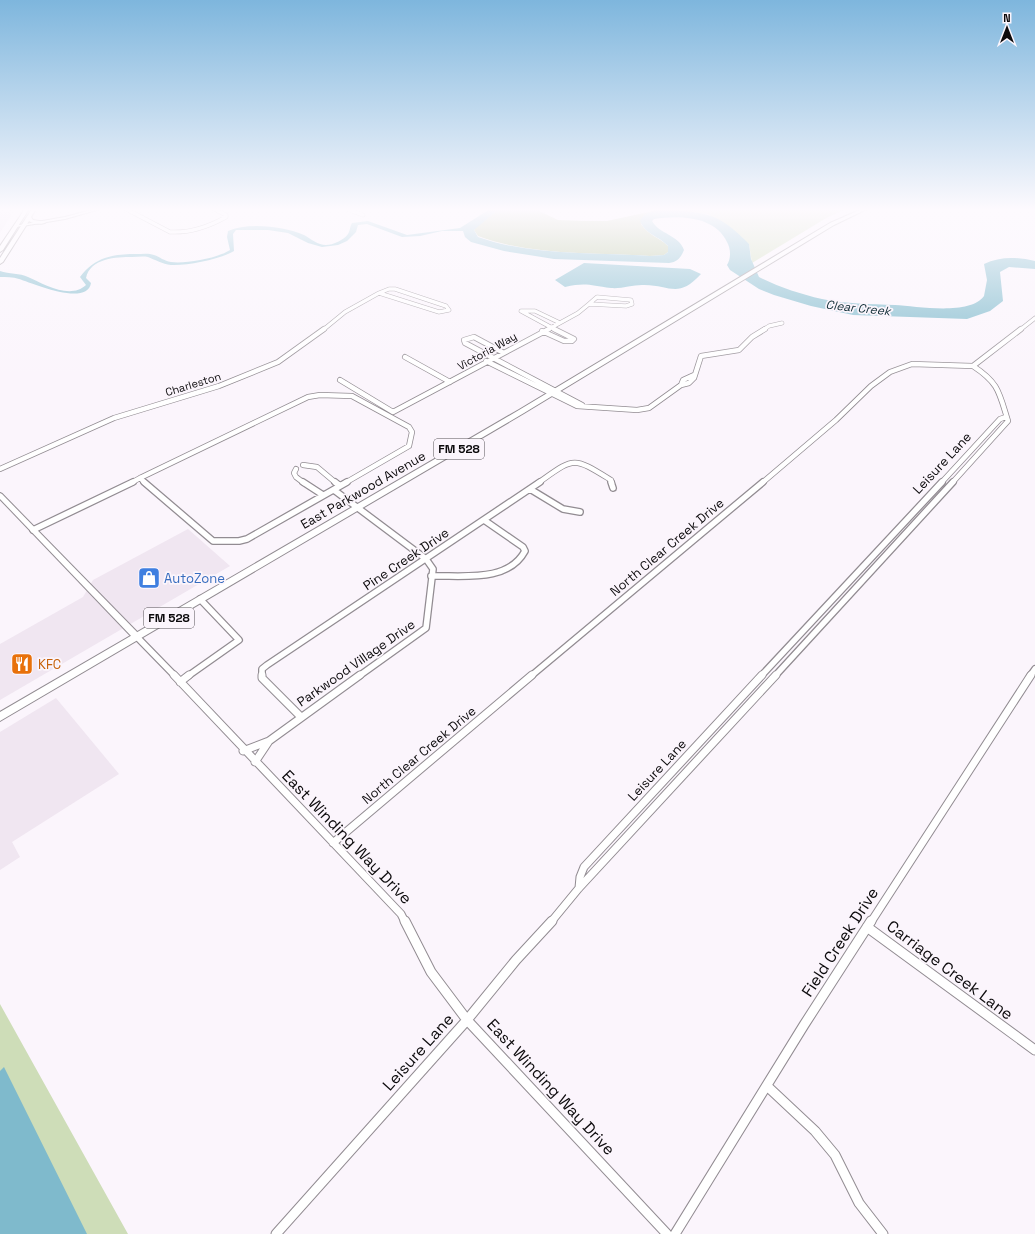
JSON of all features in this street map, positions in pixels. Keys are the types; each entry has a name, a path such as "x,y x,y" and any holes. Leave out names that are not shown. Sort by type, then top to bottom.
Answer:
{"main road":[{"name":"East Parkwood Avenue","path":"0,717 358,508 762,267"}],"street":[{"name":"Charleston","path":"0,469 114,418 219,386 278,362 308,342 345,312 379,293 389,289 394,289 446,306 449,310 439,312 379,293"},
{"name":"Victoria Way","path":"340,380 393,412 558,322 578,313 594,298 625,298 632,302 631,305 626,306 589,304"},
{"path":"542,331 564,341 572,341 574,339 521,311 527,309 532,310 558,322"},
{"path":"1006,417 998,388 988,376 973,366 1035,318"},
{"path":"502,352 474,337 466,338 464,340 465,343 554,392 571,404 585,407 637,410 649,408 681,386 689,383 694,378 701,356 704,354 739,350 752,337 770,326 782,323"},
{"path":"405,357 450,382"},
{"path":"486,361 554,392"},
{"name":"North Clear Creek Drive","path":"333,843 836,420 877,382 903,366 912,364 973,366"},
{"path":"33,530 140,478 308,397 320,395 352,396 409,427 412,432 409,446 247,539 239,541 213,541 140,478"},
{"name":"Leisure Lane","path":"276,1234 467,1020 516,960 560,913 580,888 1008,421 1006,417 1000,419 584,867 580,877 580,888"},
{"name":"Pine Creek Drive","path":"301,717 265,683 262,678 262,669 567,463 583,463 611,480 612,488"},
{"path":"303,465 316,467 340,486"},
{"path":"296,469 294,473 296,477 323,495"},
{"path":"530,489 563,509 580,512"},
{"path":"334,490 426,559 433,569 431,576 500,573 523,555 525,551 523,547 484,520"},
{"name":"East Winding Way Drive","path":"0,495 401,914 431,972 467,1020 667,1234"},
{"path":"898,529 905,533"},
{"name":"Parkwood Village Drive","path":"243,750 268,742 426,628 431,576"},
{"path":"180,682 239,640 200,600"},
{"name":"Field Creek Drive","path":"675,1234 867,927 1035,669"},
{"path":"764,674 772,680"},
{"name":"Parkwood Village Drive","path":"255,762 268,742"},
{"name":"Carriage Creek Lane","path":"867,927 1026,1045 1035,1050"},
{"path":"767,1086 815,1130 835,1155 859,1203 883,1234"}],"shaded area":[{"path":"188,529 230,566 0,700 0,644 83,597 93,580"},
{"path":"56,698 119,774 12,842 20,857 0,870 0,732"}],"green space":[{"path":"0,1004 128,1234 0,1234"}],"water":[{"path":"93,267 86,278 91,283 87,290 80,293 58,292 17,278 0,277 0,271 22,275 49,287 72,291 80,289 86,285 80,277 86,270"},
{"path":"578,267 647,267 690,269 701,274 686,287 679,289 652,285 615,288 584,285 565,287 555,280"},
{"name":"Clear Creek","path":"728,267 754,267 759,277 774,284 822,299 858,304 955,308 967,306 977,302 984,296 987,280 984,267 1035,267 1035,269 1009,267 1000,272 1003,301 990,311 967,319 853,315 811,306 774,295 759,289 730,270"},
{"path":"4,1067 87,1234 0,1234 0,1071"}],"place":[{"name":"AutoZone","path":"149,578"},
{"name":"KFC","path":"22,664"}]}
